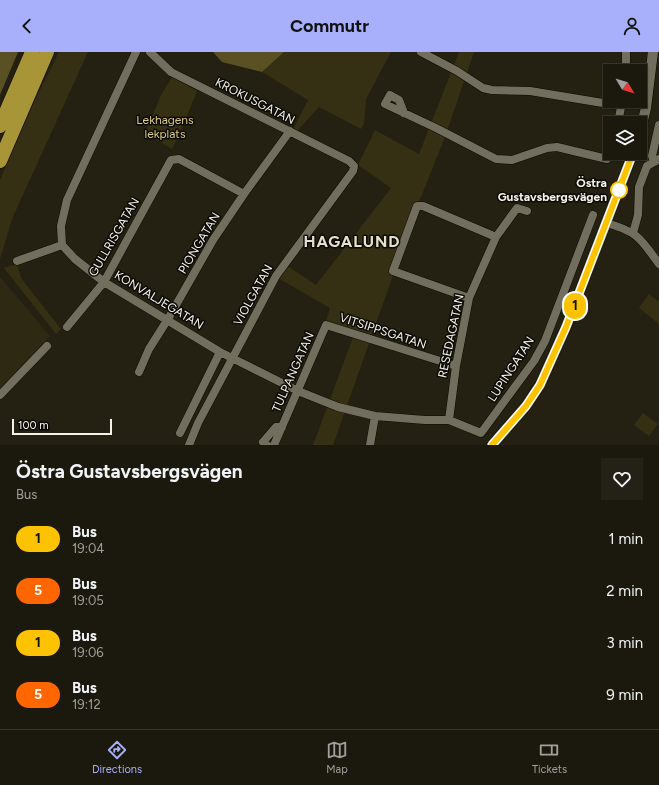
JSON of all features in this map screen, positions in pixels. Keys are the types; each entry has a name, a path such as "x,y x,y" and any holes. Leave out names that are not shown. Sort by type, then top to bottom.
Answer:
{"highway":[{"path":"0,126 32,52"},
{"path":"0,161 47,52"}],"street":[{"path":"17,261 62,245 60,226 68,200 136,52"},
{"name":"KROKUSGATAN","path":"150,52 171,72 349,162 354,166"},
{"path":"421,52 428,54 483,88 492,90 530,91 603,101"},
{"path":"626,52 626,64"},
{"path":"644,116 653,52"},
{"path":"404,113 496,159 512,160 547,148 557,147 603,154"},
{"path":"633,233 638,215 639,187 647,166 656,161 652,156 659,126"},
{"name":"PIONGATAN","path":"139,372 149,349 213,240 244,194 290,132"},
{"name":"GULLRISGATAN","path":"67,327 104,282 171,160 179,159 244,194"},
{"path":"492,445 526,406 540,385 566,327 630,160"},
{"name":"VIOLGATAN","path":"189,445 198,423 232,357 284,264 353,171 354,166"},
{"path":"469,298 393,271 417,206 423,206 496,237"},
{"name":"RESEDAGATAN","path":"449,420 456,366 469,298 496,237 517,208 527,210"},
{"name":"LUPINGATAN","path":"449,420 482,433 534,361 545,341 593,215"},
{"path":"606,223 623,227 633,233 644,243 659,264"},
{"name":"KONVALJEGATAN","path":"62,245 75,259 104,282 168,319 220,352 298,391 338,407 375,416 425,420 449,420"},
{"name":"VITSIPPSGATAN","path":"326,325 456,366"},
{"name":"TULPANGATAN","path":"274,445 326,325"},
{"path":"0,395 47,346"},
{"path":"180,432 220,352"},
{"path":"370,445 375,416"},
{"name":"TULPANGATAN","path":"267,445 263,442 276,427 282,427"}],"shaded area":[{"path":"0,52 18,52 0,95"},
{"path":"213,52 284,52 262,72 222,62"},
{"path":"0,277 50,336 0,388"}],"green space":[{"path":"59,52 88,52 12,219 0,259 0,180 36,98"},
{"path":"284,52 391,52 366,99 364,124 361,129 319,107 298,130 293,130 308,100 262,72"},
{"path":"459,52 474,52 445,137 419,202 333,445 313,445 355,332 326,322 330,308 278,278 286,265 316,285 391,188 358,165 375,130 419,154"},
{"name":"Lekhagens lekplats","path":"172,77 197,91 172,149 145,133 161,95"},
{"path":"17,264 21,278 61,329 56,334 4,268"},
{"path":"649,294 659,302 659,324 639,308"},
{"path":"643,413 658,424 649,436 634,425"}],"bus line":[{"name":"1","path":"492,445 498,440 526,406 540,385 566,327 630,160"}],"place":[{"name":"Östra Gustavsbergsvägen","path":"619,190"}],"district":[{"name":"HAGALUND","path":"352,241"}]}
